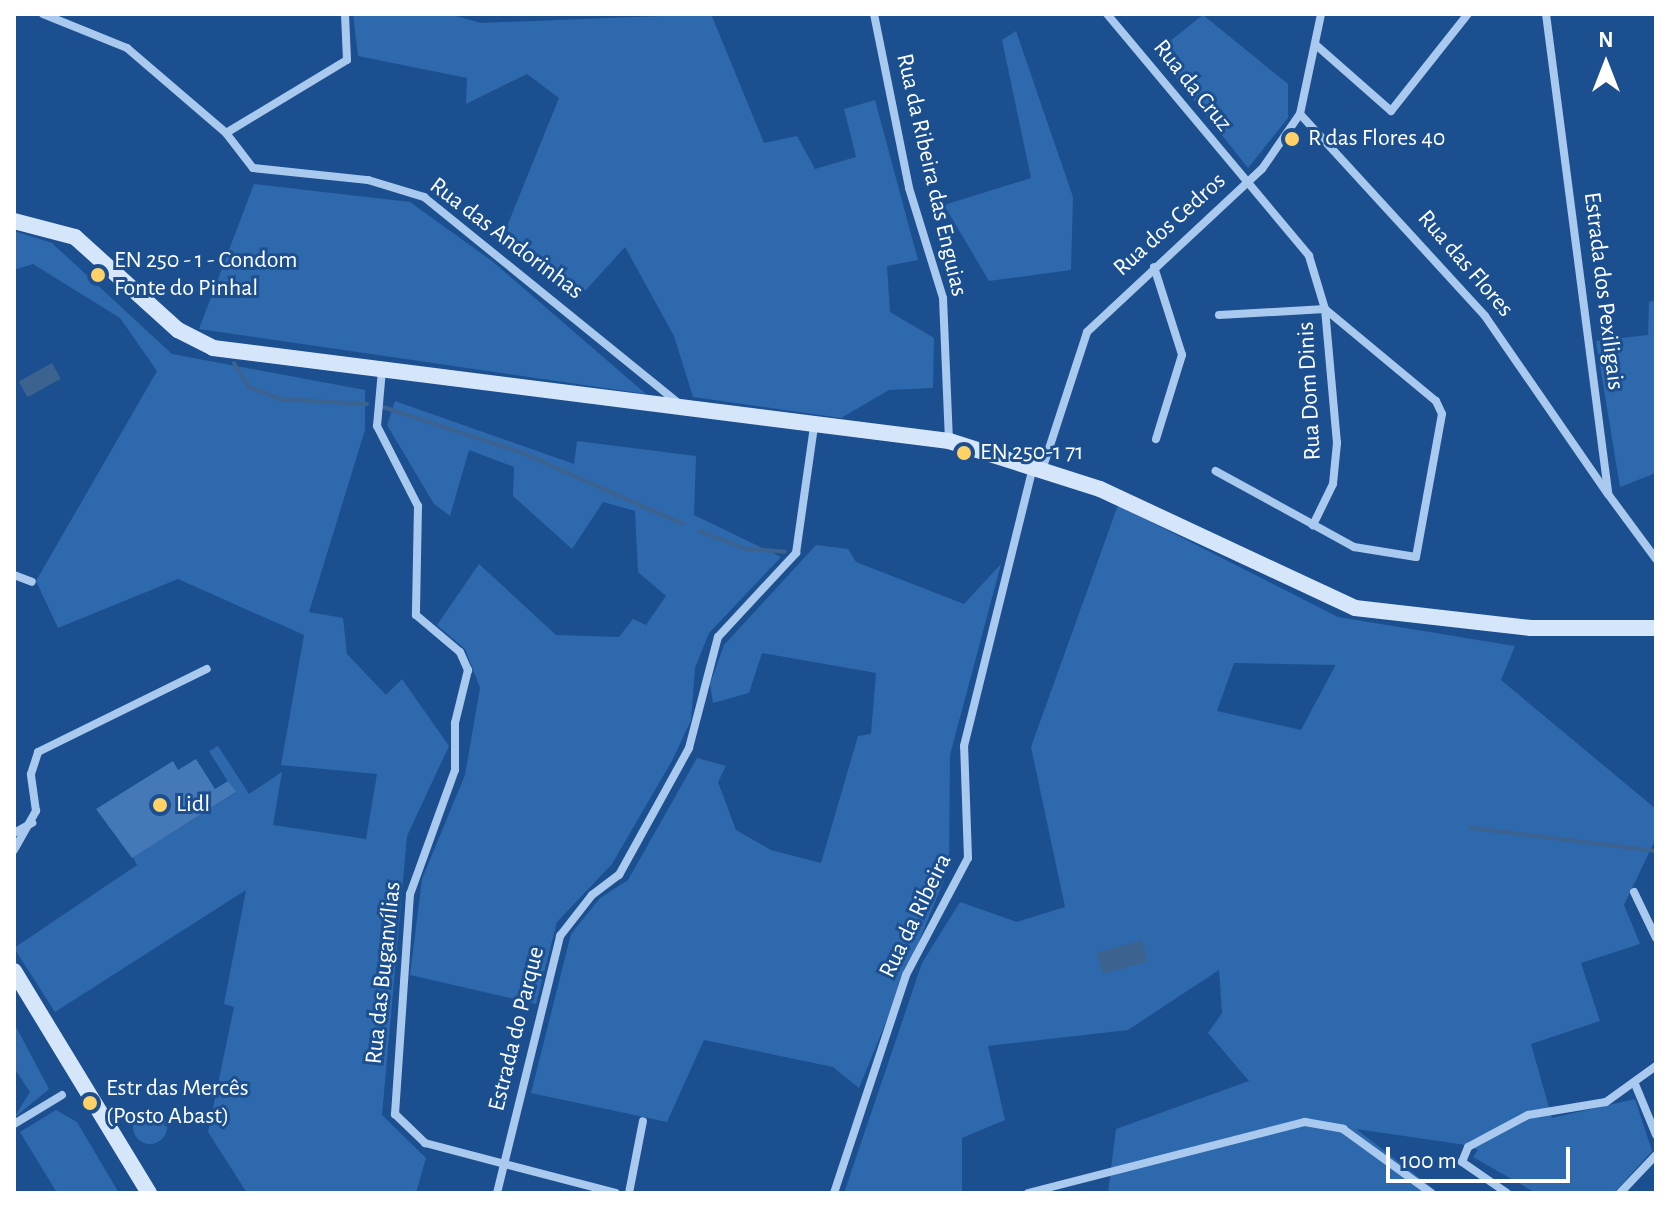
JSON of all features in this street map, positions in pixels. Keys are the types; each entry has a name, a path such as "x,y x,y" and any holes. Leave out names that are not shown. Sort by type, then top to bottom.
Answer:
{"main road":[{"path":"14,221 85,243 202,344 382,370 949,441 1038,466 1355,608 1531,628 1656,628"},
{"path":"14,971 149,1193"}],"street":[{"name":"Rua das Andorinhas","path":"43,14 127,48 226,133 253,168 368,180 424,197 682,406"},
{"path":"226,133 347,60 345,14"},
{"name":"Rua da Ribeira das Enguias","path":"874,14 909,188 943,298 949,441"},
{"name":"Rua da Cruz","path":"1107,14 1309,256 1325,309"},
{"name":"Rua dos Cedros","path":"1038,466 1087,332 1246,184 1300,114 1321,14"},
{"path":"1316,45 1383,112 1391,111 1468,14"},
{"name":"Estrada dos Pexiligais","path":"1546,14 1608,494"},
{"name":"Rua das Flores","path":"1300,114 1485,316 1579,457 1608,494"},
{"path":"1154,267 1182,355 1156,439"},
{"path":"1216,471 1374,555 1416,557 1442,414 1436,401 1325,309"},
{"name":"Rua Dom Dinis","path":"1219,315 1325,309 1337,443 1333,484 1313,525"},
{"name":"Rua das Buganvílias","path":"382,370 377,426 418,506 416,615 460,652 468,670 455,723 455,770 411,883 393,1105 416,1139 504,1166"},
{"name":"Estrada do Parque","path":"497,1193 560,936 592,895 619,875 689,748 718,637 796,553 814,426"},
{"name":"Rua da Ribeira","path":"834,1193 906,975 968,858 964,746 1038,466"},
{"path":"1608,494 1653,547 1656,559"},
{"path":"14,575 32,582"},
{"path":"14,850 32,822 31,767 45,745 207,669"},
{"path":"14,833 32,822"},
{"path":"1634,892 1656,938"},
{"path":"1507,1193 1462,1162 1468,1147 1528,1115 1593,1107 1635,1084 1656,1066"},
{"path":"1635,1084 1656,1135"},
{"path":"14,1124 62,1095"},
{"path":"629,1193 643,1121"},
{"path":"1028,1193 1305,1122 1343,1129 1431,1193"},
{"path":"1620,1193 1656,1155"},
{"path":"504,1166 616,1193"}],"shaded area":[{"path":"353,14 449,14 481,23 711,14 764,143 797,136 815,169 856,157 844,109 875,100 918,260 887,266 890,312 934,338 933,388 889,390 841,418 693,397 674,336 625,247 577,300 501,241 559,98 527,74 466,104 467,78 358,56"},
{"path":"1203,15 1288,84 1288,118 1248,168 1156,52"},
{"path":"1016,31 1073,197 1071,270 989,281 944,205 1031,178 1002,40"},
{"path":"254,184 410,202 492,261 646,394 199,329"},
{"path":"14,231 52,243 172,354 365,390 365,430 309,612 343,618 347,654 386,695 402,679 449,746 407,836 382,1115 426,1158 416,1193 247,1193 208,1132 234,1007 224,1004 246,890 55,1012 14,948 137,865 133,857 235,793 209,751 218,746 249,794 282,772 273,825 366,839 377,774 281,765 304,635 178,579 58,628 36,581 157,371 120,318 33,264 14,270"},
{"path":"1656,300 1656,473 1620,487 1596,341 1648,335 1649,302"},
{"path":"52,363 61,379 27,397 19,381"},
{"path":"395,401 574,464 577,441 696,456 694,515 781,557 709,633 695,668 691,720 673,759 612,864 557,922 536,1004 410,975 422,879 465,775 480,688 465,649 437,625 479,564 556,635 619,637 633,619 646,625 666,596 638,572 635,511 603,502 572,549 513,496 514,467 469,450 450,516 434,504 387,425"},
{"path":"1118,505 1338,617 1515,646 1501,680 1656,809 1656,838 1624,905 1640,944 1581,963 1600,1021 1531,1044 1552,1118 1635,1099 1652,1151 1614,1193 1536,1193 1473,1157 1478,1150 1466,1145 1356,1129 1439,1193 1108,1193 1116,1129 1249,1081 1208,1033 1222,1013 1219,970 1128,1030 988,1046 1005,1120 962,1138 962,1193 844,1193 922,963 960,902 1017,922 1065,907 1031,747","holes":["1234,663 1335,665 1301,730 1217,711"]},
{"path":"816,545 848,549 856,562 964,604 1001,564 950,755 949,868 859,1088 833,1067 704,1040 667,1122 531,1093 571,934 600,898 628,880 697,758 726,766 718,782 736,830 771,850 821,863 858,736 871,734 876,673 762,653 749,693 713,703 710,684 724,645"},
{"path":"1142,940 1148,961 1103,974 1097,953"},
{"path":"14,1023 49,1089 14,1118 30,1092 14,1068"},
{"path":"56,1110 77,1122 119,1193 57,1193 20,1132"},
{"path":"150,1110 162,1115 167,1127 162,1139 150,1144 138,1139 133,1127 138,1115"}],"building":[{"name":"Lidl","path":"196,759 215,789 228,781 236,792 132,858 96,809 173,761 178,770"}],"waterway":[{"path":"234,363 249,387 280,399 367,404"},
{"path":"383,407 520,452 683,524"},
{"path":"699,531 746,549 785,552"},
{"path":"1471,828 1656,851"}],"place":[{"name":"R das Flores 40","path":"1292,139"},
{"name":"EN 250 - 1 - Condom Fonte do Pinhal","path":"98,275"},
{"name":"EN 250-1 71","path":"964,453"},
{"name":"Lidl","path":"160,805"},
{"name":"Estr das Mercês (Posto Abast)","path":"90,1103"}]}
